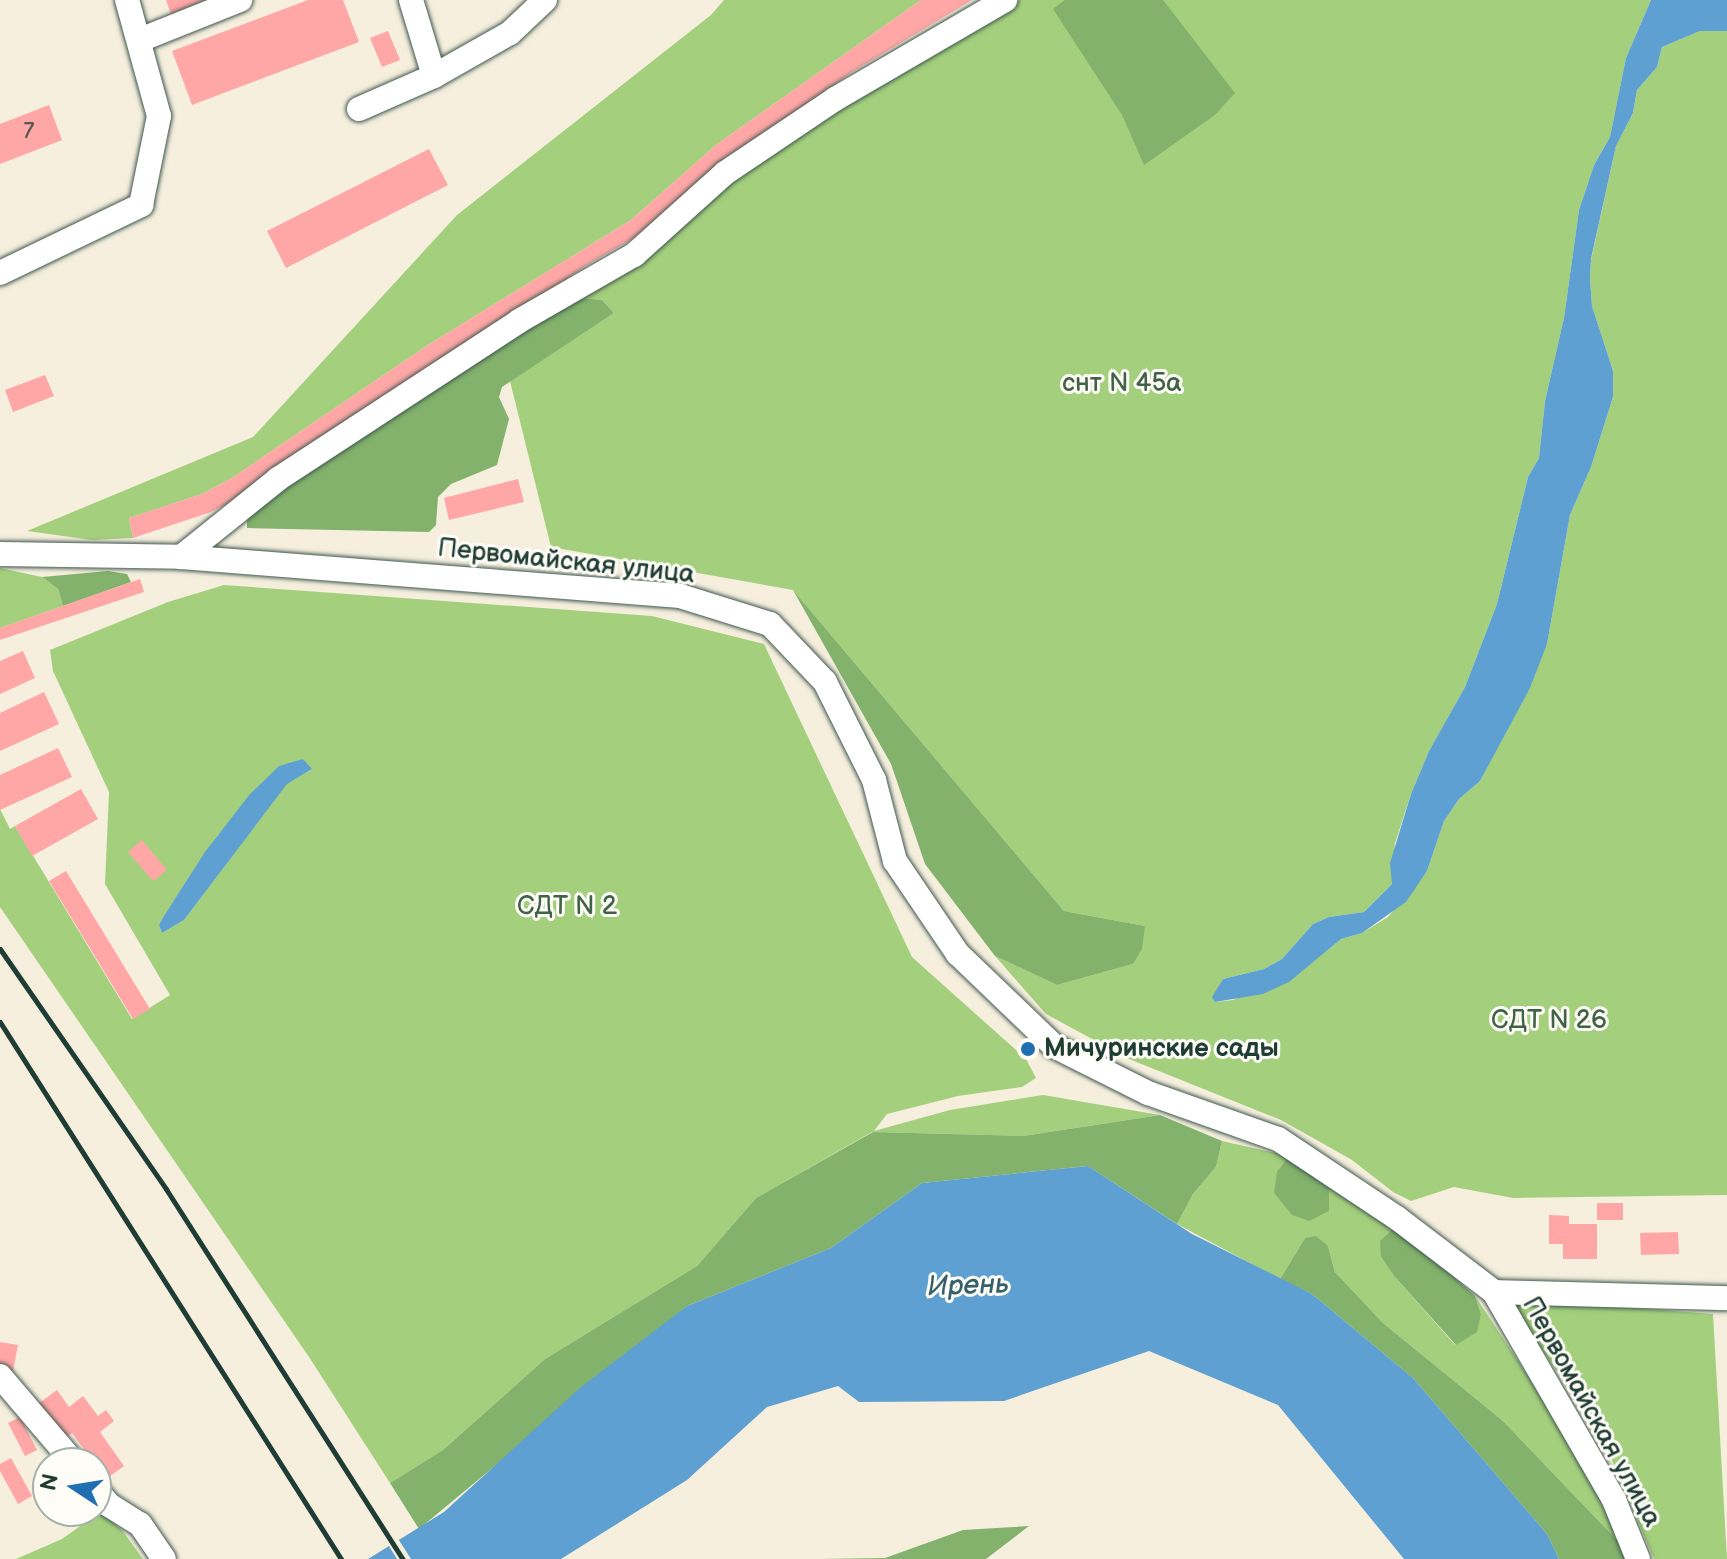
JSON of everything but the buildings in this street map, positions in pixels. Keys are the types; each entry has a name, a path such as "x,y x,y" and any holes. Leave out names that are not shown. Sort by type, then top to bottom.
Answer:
{"street":[{"path":"0,273 141,205 159,116 127,0"},
{"path":"140,40 240,0"},
{"path":"411,0 434,76"},
{"path":"359,109 434,76 510,33 545,0"},
{"path":"181,557 278,479 519,321 634,255 725,173 823,107 1005,0"},
{"name":"Первомайская улица","path":"0,554 181,557 680,596 770,624 825,682 874,780 895,861 958,954 1054,1046 1148,1093 1278,1139 1397,1218 1494,1292 1614,1500 1638,1559"},
{"name":"Первомайская улица","path":"1494,1292 1727,1298"},
{"path":"0,1376 60,1447"},
{"path":"112,1507 140,1524 164,1559"}],"green space":[{"path":"724,0 921,0 716,145 631,220 428,345 232,478 202,494 129,518 133,538 92,540 27,531 253,437 457,215 711,15"},
{"name":"снт N 45а","path":"1013,0 1651,0 1626,58 1610,137 1594,165 1579,210 1564,318 1545,401 1539,458 1528,477 1497,604 1465,687 1429,751 1411,794 1395,843 1392,884 1364,912 1329,917 1313,924 1282,959 1264,969 1223,979 1213,997 1215,1002 1233,1000 1314,961 1341,939 1362,933 1388,917 1427,871 1444,821 1459,799 1480,781 1547,644 1570,515 1591,467 1613,397 1613,371 1592,306 1590,279 1591,260 1616,146 1633,113 1637,90 1657,67 1662,47 1700,31 1727,31 1727,1195 1513,1198 1454,1187 1411,1201 1393,1192 1352,1160 1281,1120 1129,1059 1046,1014 995,956 1057,985 1133,964 1145,926 1064,911 793,590 551,547 510,381 614,313 602,300 582,298 714,194 794,137"},
{"path":"1065,0 1163,0 1235,93 1215,115 1144,165 1122,115 1053,9"},
{"path":"582,298 602,300 614,313 502,387 499,397 509,419 497,465 451,484 438,497 436,525 429,532 247,528 247,516 281,486 539,317"},
{"path":"0,568 42,577 58,589 63,606 0,628"},
{"path":"108,571 127,574 131,582 63,606 58,589 42,577"},
{"name":"СДТ N 2","path":"224,585 652,616 764,644 912,957 1026,1059 1036,1078 1022,1087 958,1096 887,1114 874,1131 950,1110 1043,1095 1160,1115 1023,1136 872,1132 756,1198 697,1266 545,1359 443,1450 390,1483 309,1357 0,907 0,809 10,829 15,826 132,1019 170,995 105,884 109,792 53,671 50,650 168,602","holes":["303,759 311,770 287,783 184,920 162,933 159,925 162,919 218,835"]},
{"path":"793,590 1064,911 1145,926 1142,949 1133,964 1057,985 995,956 925,864 891,764"},
{"path":"1160,1115 1222,1141 1216,1167 1193,1194 1177,1224 1088,1166 922,1183 831,1248 687,1306 419,1529 390,1483 443,1450 545,1359 697,1266 756,1198 873,1132 1023,1136"},
{"path":"1222,1141 1289,1156 1329,1211 1329,1188 1380,1213 1402,1231 1381,1257 1455,1345 1481,1314 1475,1296 1540,1394 1613,1517 1618,1541 1502,1420 1383,1323 1335,1272 1328,1246 1305,1238 1280,1279 1177,1224 1193,1194 1216,1167"},
{"path":"1289,1156 1329,1188 1329,1211 1309,1221 1292,1215 1274,1193 1277,1172"},
{"path":"1393,1229 1402,1231 1475,1296 1481,1314 1477,1332 1456,1345 1394,1276 1381,1257 1380,1241"},
{"path":"1316,1236 1328,1246 1335,1272 1383,1323 1502,1420 1618,1541 1625,1559 1559,1559 1547,1534 1413,1378 1312,1294 1280,1279 1305,1238"},
{"path":"1507,1298 1713,1314 1727,1559 1654,1559 1603,1439"},
{"path":"112,1522 122,1530 143,1559 16,1559 62,1539 79,1527 112,1527"},
{"path":"1029,1526 986,1559 821,1559 885,1558 963,1530"}],"water":[{"path":"1651,0 1727,0 1727,31 1700,31 1662,47 1657,67 1637,90 1633,113 1616,146 1591,259 1590,279 1592,306 1613,371 1613,397 1591,467 1570,515 1547,644 1530,688 1480,781 1459,799 1444,821 1427,871 1406,902 1362,933 1341,939 1289,982 1263,994 1215,1002 1212,997 1223,979 1264,969 1282,959 1313,924 1329,917 1364,912 1392,884 1390,863 1411,794 1429,751 1465,687 1497,604 1528,477 1539,458 1545,401 1564,318 1579,210 1594,165 1610,137 1626,58"},
{"path":"303,759 312,769 287,784 184,920 162,933 159,925 162,919 205,852 250,794 279,766"},
{"name":"Ирень","path":"1088,1166 1192,1234 1312,1294 1413,1378 1547,1534 1559,1559 1404,1559 1278,1405 1149,1351 1004,1401 859,1402 838,1386 767,1407 687,1480 561,1559 368,1559 444,1512 581,1387 687,1306 831,1248 922,1183"}],"pier":[{"path":"397,1537 411,1559 397,1559 387,1543"}],"railway":[{"path":"0,949 166,1189 403,1559"},
{"path":"0,1022 341,1559"}],"place":[{"name":"Мичуринские сады","path":"1028,1049"}],"park label":[{"name":"СДТ N 26","path":"1549,1021"}]}
